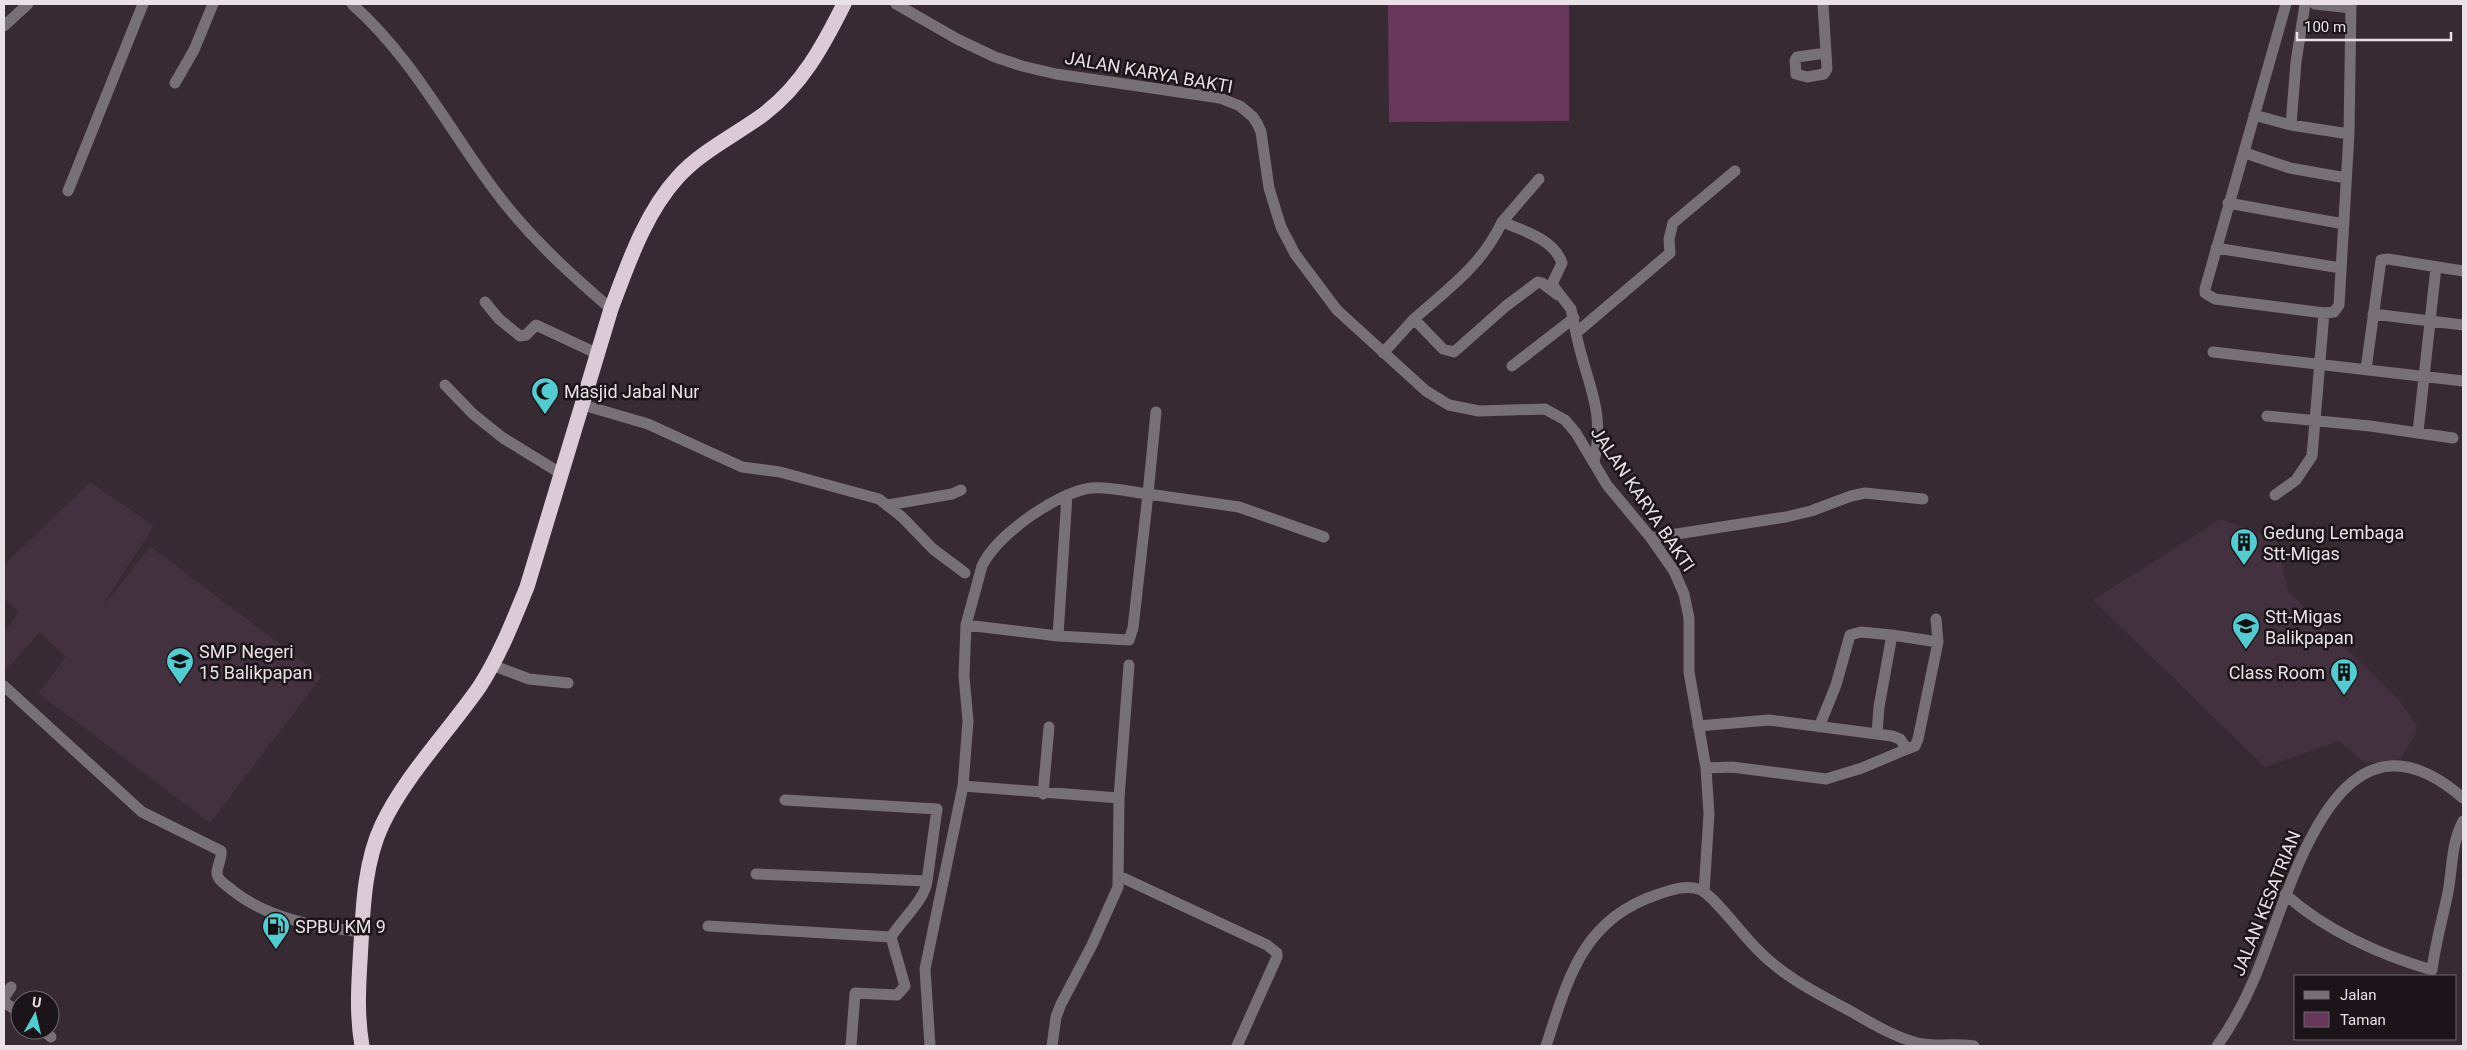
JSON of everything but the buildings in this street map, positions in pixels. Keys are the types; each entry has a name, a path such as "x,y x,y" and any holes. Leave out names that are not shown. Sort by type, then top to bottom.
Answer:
{"highway":[{"path":"362,1046 357,1009 365,892 382,826 412,777 479,687 510,630 527,587 560,473 583,405 610,309 628,265 654,211 669,187 690,166 764,113 784,96 813,63 844,4"}],"street":[{"path":"4,26 28,4"},
{"path":"68,191 143,4"},
{"path":"175,83 194,50 213,4"},
{"path":"352,4 361,8 403,58 491,186 533,239 610,309"},
{"name":"JALAN KARYA BAKTI","path":"896,4 995,57 1022,66 1074,77 1220,98 1240,106 1253,117 1261,132 1272,203 1295,254 1324,296 1426,391 1449,405 1480,411 1524,408 1551,411 1565,420 1576,433 1622,505 1651,538 1674,571 1684,594 1689,618 1689,672 1706,768 1709,814 1704,892"},
{"path":"1823,4 1826,53"},
{"path":"2286,4 2205,289 2209,296 2324,313 2337,311 2341,268 2349,134 2351,6 2315,4"},
{"path":"2292,125 2296,62 2304,4"},
{"path":"2254,115 2292,125 2349,134"},
{"path":"2245,153 2290,168 2346,178"},
{"path":"1576,333 1670,253 1669,239 1673,223 1735,171"},
{"path":"1383,353 1414,319 1477,263 1495,238 1502,222 1539,179"},
{"path":"2228,203 2344,224"},
{"path":"1502,222 1542,240 1560,257 1562,263 1553,282 1558,295"},
{"path":"2216,248 2341,268"},
{"path":"2366,369 2381,260 2388,259 2463,271"},
{"path":"2418,432 2436,267"},
{"path":"1414,319 1443,349 1454,352 1506,306 1538,282 1542,282 1569,306 1574,318 1576,333 1598,416 1599,430 1594,462"},
{"path":"485,302 499,319 520,336 526,336 536,326 598,354"},
{"path":"2275,495 2296,480 2312,456 2318,365 2324,313"},
{"path":"2373,314 2463,325"},
{"path":"1512,366 1574,318"},
{"path":"2213,352 2463,382"},
{"path":"445,386 473,414 503,438 560,473"},
{"path":"583,405 648,424 736,465 780,472 867,494 888,505 933,549 965,573"},
{"path":"966,625 1058,636 1121,640 1128,640 1131,637 1156,412"},
{"path":"2267,416 2418,432 2453,438"},
{"path":"930,1046 926,969 963,786 968,721 964,676 966,625 977,579 986,557 993,547 1002,537 1021,523 1067,495 1093,488 1238,506 1324,537"},
{"path":"888,505 952,494 960,490"},
{"path":"1651,538 1786,517 1811,511 1844,498 1865,493 1924,498"},
{"path":"1058,636 1067,495"},
{"path":"1706,768 1732,767 1826,779 1862,768 1915,746 1938,642 1936,619"},
{"path":"1819,727 1836,685 1850,635 1861,632 1938,642"},
{"path":"1877,734 1879,707 1892,635"},
{"path":"1052,1046 1056,1017 1061,1004 1104,921 1118,887 1119,798 1129,664"},
{"path":"492,665 528,679 568,684"},
{"path":"4,686 142,812 221,851 217,872 218,878 242,898 289,918 320,926 362,932"},
{"path":"1698,726 1769,720 1877,734 1900,739 1907,749"},
{"path":"1043,794 1049,727"},
{"name":"JALAN KESATRIAN","path":"2217,1046 2243,1002 2255,977 2285,894 2307,845 2331,804 2346,788 2371,770 2387,765 2415,768 2447,784 2463,798"},
{"path":"963,786 1043,794 1119,798"},
{"path":"785,800 936,809 926,888 920,899 901,921 891,937 905,986 897,995 855,993 851,1046"},
{"path":"2285,894 2306,913 2363,943 2432,973 2447,896 2451,861 2457,833 2463,821"},
{"path":"756,874 927,881"},
{"path":"1119,876 1267,945 1277,953 1277,957 1237,1046"},
{"path":"1546,1046 1576,963 1599,928 1620,912 1654,896 1684,888 1704,892 1758,951 1784,973 1877,1026 1919,1045 1974,1046"},
{"path":"708,926 891,937"},
{"path":"4,1000 11,987"}],"shaded area":[{"name":"SMP Negeri 15 Balikpapan","path":"90,482 154,526 105,601 107,602 150,546 322,676 210,823 38,693 66,657 40,632 4,672 4,632 19,612 4,598 4,565"},
{"name":"Stt-Migas Balikpapan","path":"2221,519 2276,540 2288,591 2399,700 2417,726 2415,736 2400,759 2365,763 2339,741 2265,767 2093,600"}],"green space":[{"path":"1388,4 1569,4 1569,121 1389,122"}],"place":[{"name":"Masjid Jabal Nur","path":"545,415"},
{"name":"Gedung Lembaga Stt-Migas","path":"2244,566"},
{"name":"Stt-Migas Balikpapan","path":"2246,650"},
{"name":"SMP Negeri 15 Balikpapan","path":"180,685"},
{"name":"Class Room","path":"2344,696"},
{"name":"SPBU KM 9","path":"276,950"}]}
